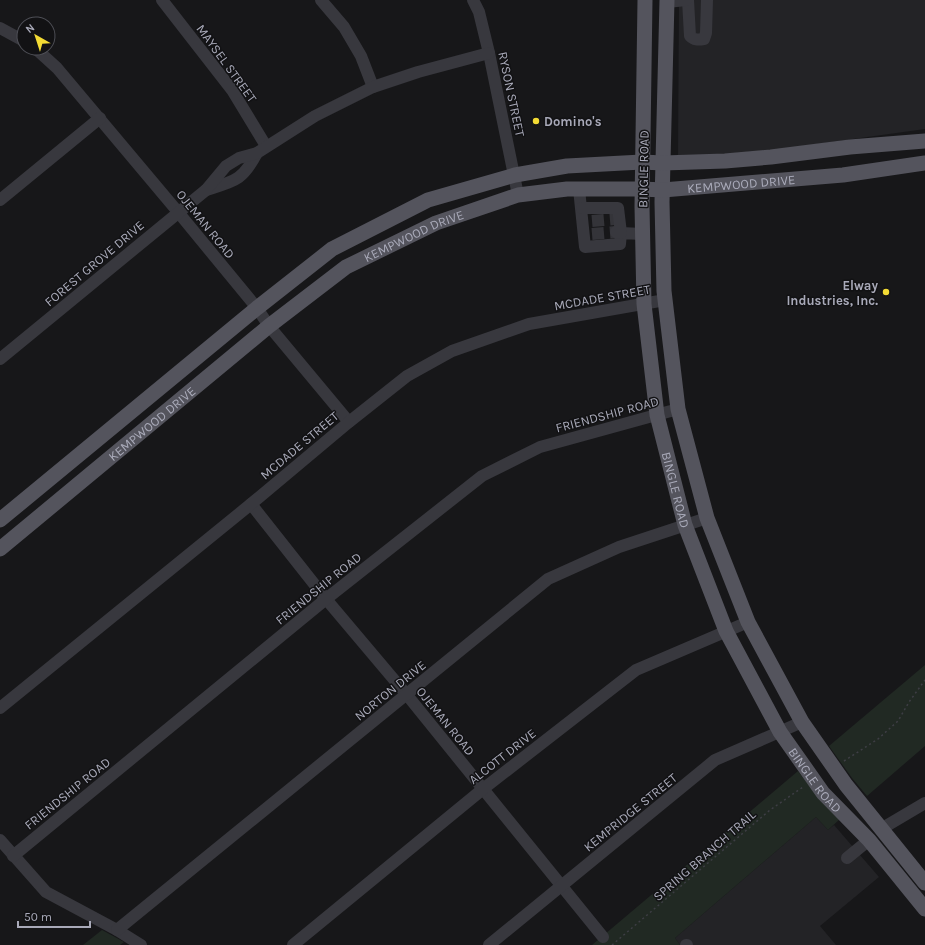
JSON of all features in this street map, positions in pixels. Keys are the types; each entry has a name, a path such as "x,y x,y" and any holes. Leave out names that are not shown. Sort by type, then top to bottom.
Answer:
{"main road":[{"path":"645,1 667,1"},
{"name":"BINGLE ROAD","path":"645,1 642,162 644,304 657,415 685,525 726,631 780,732 823,793 869,840 925,909"},
{"name":"BINGLE ROAD","path":"667,1 663,163 666,300 678,409 707,518 748,622 802,722 846,785 925,883"},
{"name":"KEMPWOOD DRIVE","path":"0,520 257,308 332,249 428,200 515,175 567,166 642,162 663,163 771,157 850,147 925,141"},
{"name":"KEMPWOOD DRIVE","path":"0,549 269,326 346,267 436,223 518,195 567,189 663,190 843,175 925,163"},
{"path":"382,224 392,244"},
{"path":"141,404 153,422"},
{"path":"39,488 51,506"},
{"path":"869,840 881,829"}],"street":[{"name":"MAYSEL STREET","path":"162,0 232,90 261,149"},
{"path":"321,0 344,27 360,56 373,88"},
{"name":"RYSON STREET","path":"473,0 479,12 489,53 518,195"},
{"path":"667,1 687,0 690,36 699,40 704,39 706,33 707,0"},
{"path":"0,28 16,37"},
{"name":"FOREST GROVE DRIVE","path":"0,359 206,190 226,166 239,158 261,149 316,116 373,88 418,72 489,53"},
{"name":"OJEMAN ROAD","path":"44,56 57,68 100,118 349,422"},
{"path":"0,199 100,118"},
{"name":"FOREST GROVE DRIVE","path":"206,190 238,178 248,168 261,149"},
{"path":"579,189 582,208 588,221 589,235 586,247 620,244 617,219 618,208 582,208"},
{"path":"618,232 642,234"},
{"name":"MCDADE STREET","path":"0,708 407,376 452,351 529,324 666,300"},
{"name":"FRIENDSHIP ROAD","path":"13,856 326,599 482,476 540,447 678,409"},
{"name":"OJEMAN ROAD","path":"251,504 326,599 603,937"},
{"name":"NORTON DRIVE","path":"117,930 548,579 620,547 707,518"},
{"name":"ALCOTT DRIVE","path":"293,945 482,789 636,670 748,622"},
{"name":"KEMPRIDGE STREET","path":"489,945 715,760 802,722"},
{"path":"881,829 925,803"},
{"path":"0,840 46,892 117,930 141,945"},
{"path":"847,858 869,840"}],"path":[{"path":"842,762 878,739 898,721 909,702 925,680"},
{"name":"SPRING BRANCH TRAIL","path":"612,945 770,810 804,786"}],"shaded area":[{"path":"679,0 925,0 925,129 781,149 678,158"},
{"path":"925,665 925,746 867,796 829,746"},
{"path":"798,771 819,798 840,819 828,830 816,817 675,938 680,945 592,945"},
{"path":"816,817 828,830 834,825 879,877 820,926 836,945 680,945 675,938"},
{"path":"102,930 124,942 120,945 83,945"}],"tunnel":[{"path":"592,221 615,219"},
{"path":"592,234 616,232"}],"place":[{"name":"Domino's","path":"536,121"},
{"name":"Elway Industries, Inc.","path":"886,292"}]}
